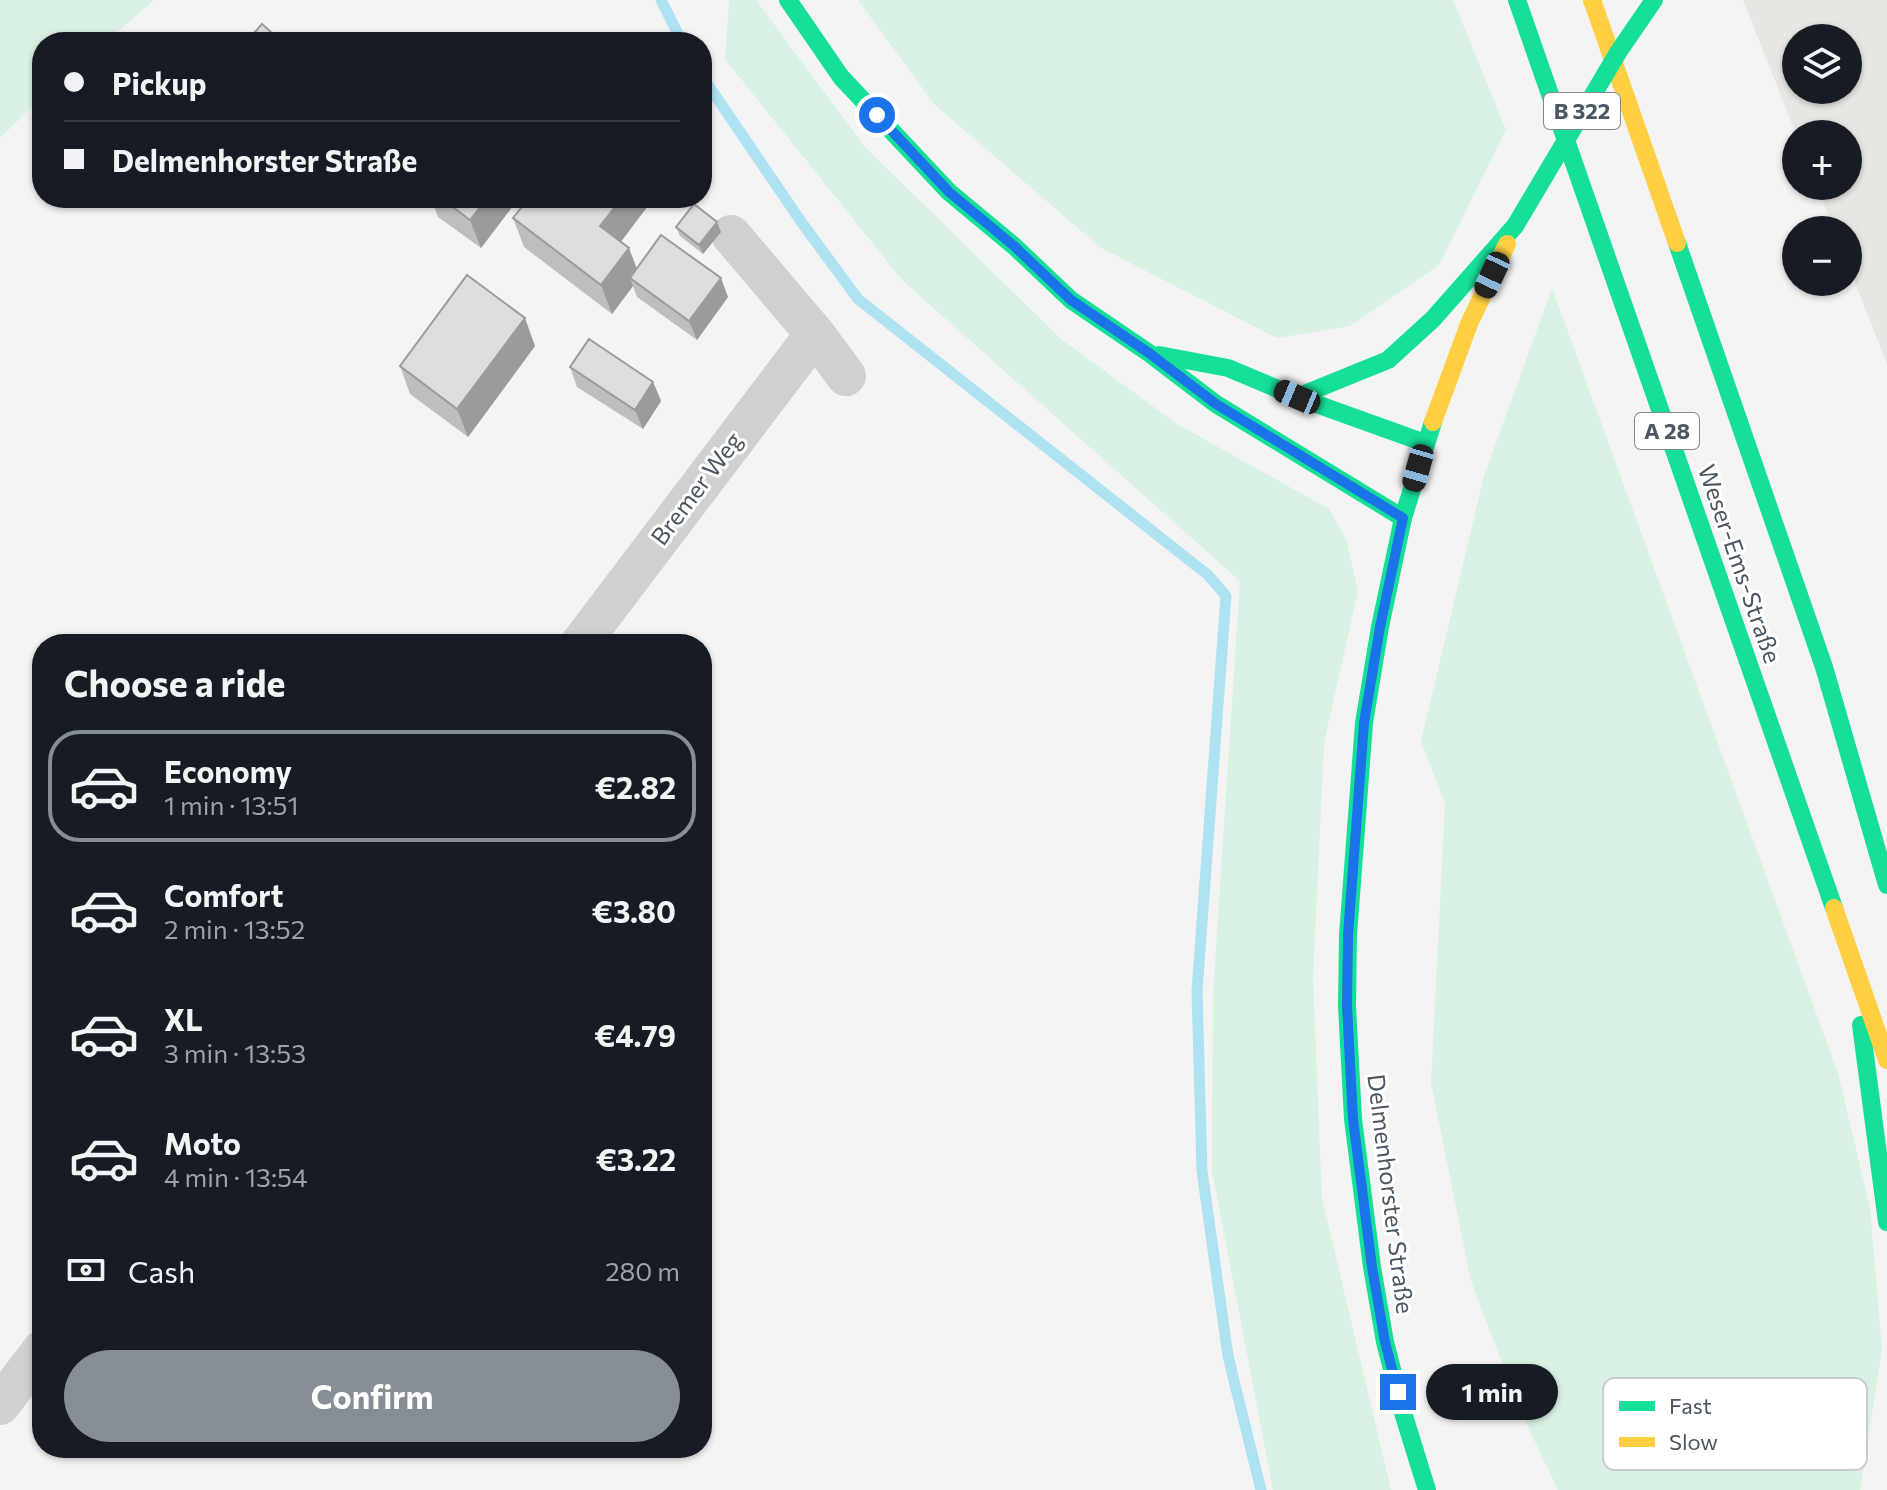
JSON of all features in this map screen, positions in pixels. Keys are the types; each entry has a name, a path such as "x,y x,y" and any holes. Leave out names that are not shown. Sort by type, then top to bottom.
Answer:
{"main road":[{"path":"788,0 841,77 949,192 1014,246 1071,300 1216,404 1403,518"},
{"name":"Weser-Ems-Straße","path":"1517,0 1853,963"},
{"name":"Weser-Ems-Straße","path":"1592,0 1824,667"},
{"name":"B 322","path":"1403,518 1425,443 1469,324 1515,226 1619,51 1654,0"},
{"path":"1297,397 1388,360 1433,319 1515,226"},
{"path":"1149,353 1228,368 1297,397 1425,443"},
{"name":"Delmenhorster Straße","path":"1403,518 1364,723 1348,935 1347,1006 1353,1119 1372,1267 1385,1342 1427,1490"},
{"path":"1824,667 1864,737"},
{"path":"1824,667 1887,885"},
{"path":"1853,963 1887,1060"},
{"path":"1853,963 1887,1222"}],"street":[{"path":"731,235 815,334 846,376"},
{"name":"Bremer Weg","path":"588,634 815,334"},
{"path":"0,1405 32,1363"}],"shaded area":[{"path":"1743,0 1887,0 1887,364 1860,296 1862,216 1829,216 1822,200 1862,200 1862,120 1790,120 1784,104 1862,104 1862,24 1782,24 1782,99"}],"green space":[{"path":"0,0 154,0 115,32 32,32 32,107 0,138"},
{"path":"729,0 756,0 865,147 1061,339 1177,424 1329,509 1346,539 1358,591 1324,743 1313,979 1322,1198 1391,1490 1273,1490 1212,1171 1213,994 1240,581 903,281 725,59"},
{"path":"858,0 1453,0 1506,130 1439,265 1350,326 1277,338 1101,248 934,104"},
{"path":"1552,288 1838,1073 1870,1208 1882,1349 1867,1445 1867,1378 1603,1378 1603,1470 1863,1470 1860,1490 1558,1490 1520,1410 1471,1281 1431,1083 1445,804 1421,741 1484,476"}],"building":[{"path":"262,24 271,32 255,32"},
{"path":"454,208 479,208 470,220"},
{"path":"521,208 614,208 600,226 629,248 601,285 513,218"},
{"path":"691,208 699,208 717,222 699,245 676,227"},
{"path":"661,235 721,278 689,321 630,278"},
{"path":"467,275 525,318 457,409 400,366"},
{"path":"589,339 653,382 635,410 570,367"}],"waterway":[{"path":"661,0 677,32"},
{"path":"712,91 858,299 1208,575 1226,596 1197,991 1202,1171 1228,1356 1261,1490"}],"traffic: fast":[{"path":"788,0 841,77 949,192 1014,246 1071,300 1216,404 1403,518"},
{"path":"1517,0 1834,908"},
{"path":"1515,226 1619,51 1654,0"},
{"path":"1297,397 1388,360 1433,319 1515,226"},
{"path":"1677,243 1824,667 1887,885"},
{"path":"1159,355 1228,368 1297,397 1425,443"},
{"path":"1427,1490 1385,1342 1372,1267 1353,1119 1347,1006 1348,935 1364,723 1403,518 1433,422"},
{"path":"1861,1025 1887,1222"}],"traffic: slow":[{"path":"1592,0 1677,243"},
{"path":"1433,422 1469,324 1507,244"},
{"path":"1834,908 1887,1060"}],"route":[{"path":"877,115 949,192 1014,246 1071,300 1216,404 1403,518 1364,723 1348,935 1347,1006 1353,1119 1372,1267 1385,1342 1398,1392"}]}
